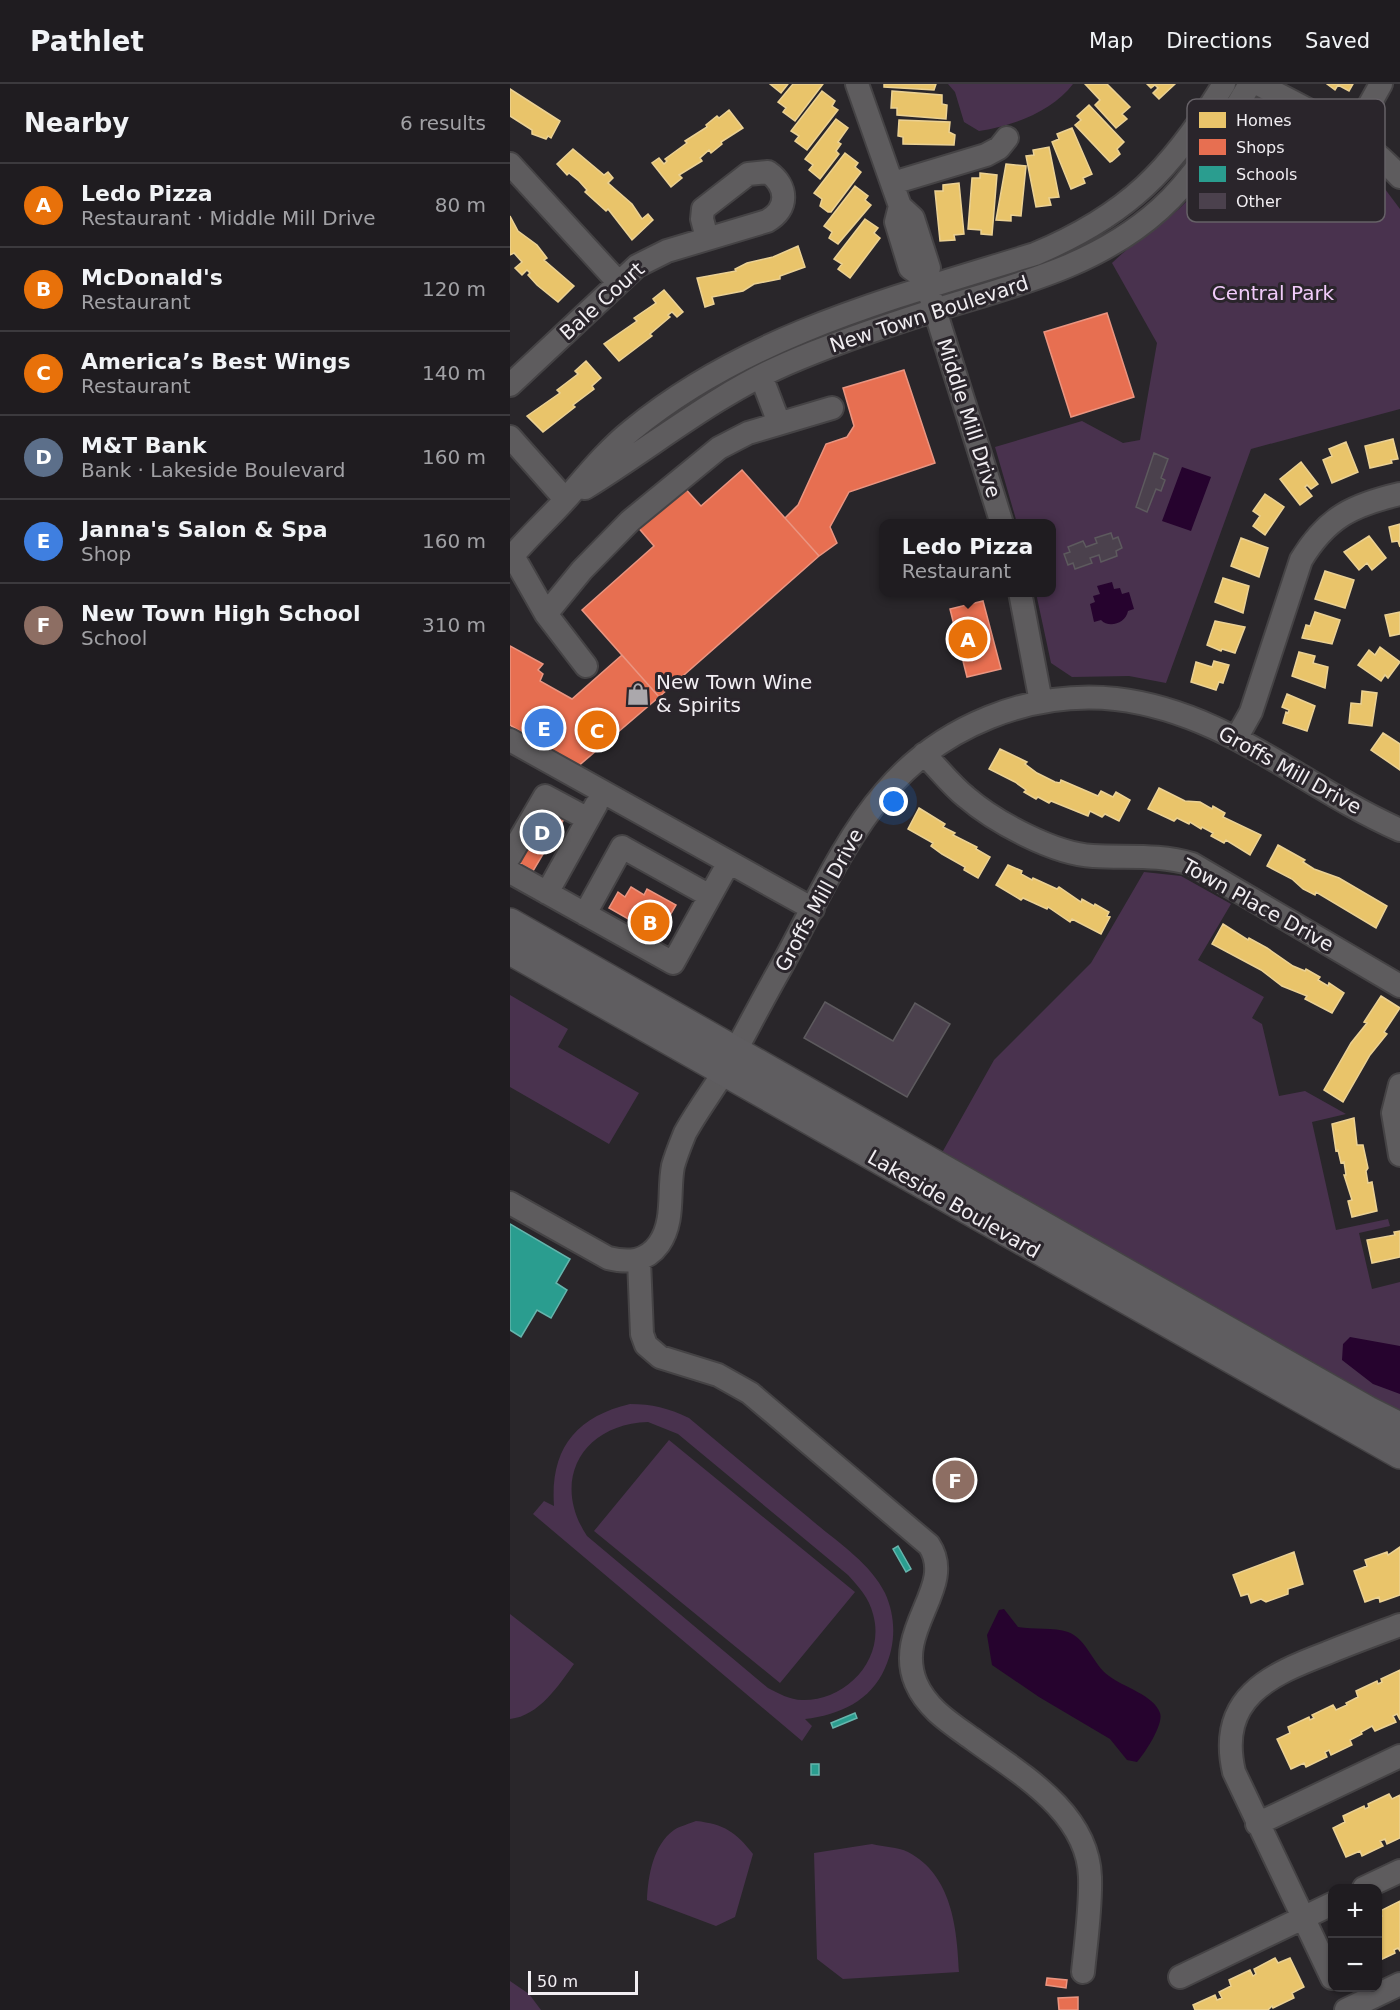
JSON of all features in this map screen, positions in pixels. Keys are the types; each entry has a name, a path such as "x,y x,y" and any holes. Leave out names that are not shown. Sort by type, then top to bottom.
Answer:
{"main road":[{"name":"Lakeside Boulevard","path":"510,922 729,1062 1400,1455"},
{"name":"Lakeside Boulevard","path":"510,951 729,1062 1400,1426"}],"street":[{"name":"Middle Mill Drive","path":"857,84 900,206 896,222 910,268 925,283 935,310 1000,519"},
{"name":"New Town Boulevard","path":"1215,99 1224,84"},
{"name":"New Town Boulevard","path":"1241,99 1250,84"},
{"path":"1258,84 1285,99"},
{"path":"1373,99 1381,84"},
{"path":"893,183 986,154 999,148 1007,138"},
{"name":"New Town Boulevard","path":"511,557 566,499 594,465 632,430 676,397 775,342 823,322 925,283 1035,254 1067,241 1120,209 1145,189 1187,141"},
{"path":"1385,161 1400,177"},
{"path":"510,164 619,283"},
{"name":"New Town Boulevard","path":"566,499 694,415 761,376 831,345 1077,264 1134,230 1161,209 1187,180"},
{"name":"Bale Court","path":"510,385 619,283 650,258 706,238"},
{"path":"761,376 779,423"},
{"path":"546,614 582,570 630,521 719,448 748,433 832,408"},
{"path":"510,437 566,499"},
{"path":"1237,737 1251,712 1301,560 1313,541 1327,525 1347,511 1400,494"},
{"path":"511,557 546,614 586,666"},
{"path":"1021,597 1041,702"},
{"name":"Groffs Mill Drive","path":"639,1260 657,1247 664,1235 674,1165 686,1133 729,1062 865,818 889,787 924,754 972,724 1003,711 1041,702 1078,698 1146,703 1181,713 1237,737 1400,830"},
{"path":"510,740 813,909"},
{"name":"Town Place Drive","path":"924,754 965,796 987,813 1057,850 1092,856 1160,856 1192,864 1400,986"},
{"path":"547,893 603,792"},
{"path":"510,856 545,796 588,819"},
{"path":"585,914 622,847 710,896"},
{"path":"510,872 673,963 729,862"},
{"path":"1400,1085 1393,1113 1400,1155"},
{"path":"510,1203 608,1258 625,1262 639,1260 642,1334 652,1352 675,1363 718,1375 750,1393 929,1545 936,1555 938,1577 912,1639 911,1666 916,1683 936,1711 1034,1784 1054,1803 1080,1838 1090,1875 1083,1972"},
{"path":"1328,1970 1234,1772 1231,1756 1234,1728 1245,1701 1272,1676 1400,1624"},
{"path":"1257,1824 1400,1756"},
{"path":"1372,1884 1400,1871"},
{"path":"1180,1977 1328,1906"},
{"path":"1339,1992 1347,2010 1400,1984"}],"green space":[{"path":"948,84 1073,84 1065,94 1043,110 1004,126 979,131 964,122 955,92"},
{"name":"Central Park","path":"1385,189 1400,209 1400,409 1251,449 1166,683 1129,676 1072,677 1051,663 1037,597 1056,597 1056,519 1016,519 995,447 1082,421 1123,443 1140,440 1157,343 1112,263 1187,201 1187,222 1385,222"},
{"path":"1144,872 1181,876 1231,904 1198,960 1264,997 1252,1018 1262,1024 1279,1096 1305,1091 1346,1114 1312,1122 1336,1230 1388,1219 1390,1226 1359,1233 1372,1289 1400,1282 1400,1416 939,1158 994,1060 1091,963"},
{"path":"510,995 568,1029 558,1047 639,1093 609,1144 510,1087"},
{"path":"630,1404 646,1405 667,1409 689,1418 850,1552 870,1571 885,1593 893,1621 893,1640 889,1659 879,1680 862,1698 842,1710 805,1719 812,1726 802,1741 533,1514 544,1501 554,1506 556,1468 570,1439 581,1427 611,1410","holes":["648,1422 678,1434 848,1575 863,1593 873,1614 874,1647 859,1674 847,1685 833,1693 802,1700 789,1698 768,1688 587,1536 576,1515 572,1495 573,1476 579,1459 590,1444 606,1433 625,1425"]},
{"path":"669,1440 855,1592 780,1683 594,1531"},
{"path":"510,1614 574,1664 555,1690 539,1706 520,1717 510,1719"},
{"path":"696,1821 714,1824 729,1830 753,1854 735,1917 716,1926 647,1900 650,1871 656,1852 674,1830"},
{"path":"872,1844 908,1852 923,1862 934,1874 943,1888 954,1921 959,1972 843,1979 817,1959 814,1853"},
{"path":"510,1981 529,1994 541,2010 510,2010"}],"shaded area":[{"path":"1182,467 1211,477 1191,531 1162,521"},
{"path":"1112,582 1114,589 1120,588 1122,594 1129,592 1134,609 1128,611 1124,619 1117,623 1108,624 1101,620 1094,622 1090,604 1095,602 1093,596 1100,594 1097,586"},
{"path":"1350,1337 1400,1346 1400,1394 1373,1384 1342,1360 1343,1344"},
{"path":"1004,1609 1018,1627 1056,1630 1075,1635 1103,1671 1145,1696 1157,1707 1160,1718 1157,1731 1137,1762 1127,1760 1110,1739 1039,1697 992,1665 987,1635 999,1610"}],"building: Homes":[{"path":"770,84 788,84 781,93"},
{"path":"793,84 823,84 795,121 783,112 786,108 778,102"},
{"path":"884,84 936,84 934,90 884,87"},
{"path":"1085,84 1107,84 1130,107 1122,114 1127,119 1116,128 1095,105 1100,100"},
{"path":"1147,84 1175,84 1159,99 1153,93 1158,88 1155,85 1151,88"},
{"path":"1327,84 1353,84 1349,91 1338,85 1335,90"},
{"path":"510,89 560,121 551,138 548,136 546,139 532,134 532,130 510,116"},
{"path":"822,91 835,101 832,106 838,110 807,150 795,141 799,136 791,131"},
{"path":"892,91 942,95 942,104 947,105 946,119 897,115 897,108 891,108"},
{"path":"1089,105 1124,142 1117,149 1120,154 1110,162 1075,125 1081,120 1077,116"},
{"path":"729,110 743,128 721,142 722,144 711,153 709,150 700,158 702,161 679,175 682,178 671,187 652,163 659,158 664,164 667,161 665,159 687,143 685,141 707,127 706,125 717,116 719,118"},
{"path":"836,119 848,128 838,142 841,144 836,151 839,154 820,179 809,170 813,165 805,159"},
{"path":"899,120 950,122 949,132 955,135 954,145 903,144 903,137 898,136"},
{"path":"1072,128 1092,174 1083,178 1085,183 1071,189 1052,142 1059,139 1057,134"},
{"path":"1049,147 1059,197 1049,198 1051,205 1036,207 1026,156 1034,155 1033,150"},
{"path":"573,149 604,175 608,172 613,178 608,183 632,204 642,219 648,214 653,220 632,240 608,209 606,211 585,192 587,190 579,181 569,173 567,175 557,164"},
{"path":"845,153 858,163 855,167 861,172 831,212 828,212 820,206 822,199 814,193"},
{"path":"1006,164 1026,166 1021,216 1011,215 1011,221 996,220"},
{"path":"980,173 997,175 992,235 981,234 981,230 968,229 972,178 980,178"},
{"path":"959,183 964,234 954,235 955,240 940,241 935,191 943,191 943,185"},
{"path":"855,186 868,196 865,200 871,205 838,244 829,238 832,232 824,226"},
{"path":"510,216 518,231 537,245 547,258 544,260 574,286 558,302 537,285 528,275 530,273 527,270 522,275 515,268 522,262 514,253 510,255"},
{"path":"865,219 878,228 874,233 880,238 850,278 838,269 842,264 834,259"},
{"path":"798,246 805,267 780,276 780,279 754,284 743,291 712,297 714,304 705,307 697,278 736,271 735,269 747,263 773,257"},
{"path":"664,290 683,312 677,317 672,312 668,315 670,317 650,334 652,336 619,361 604,344 637,321 634,318 656,303 653,299"},
{"path":"586,361 601,378 592,386 594,389 573,405 575,407 543,432 527,416 560,393 557,390 578,374 575,371"},
{"path":"1393,439 1398,459 1391,460 1392,463 1370,468 1365,446"},
{"path":"1346,442 1358,472 1332,483 1323,460 1332,456 1329,449"},
{"path":"1301,462 1318,484 1311,489 1307,485 1305,487 1312,496 1300,505 1280,479"},
{"path":"1265,494 1284,507 1265,535 1253,526 1260,516 1253,511"},
{"path":"1400,524 1400,547 1398,541 1392,542 1389,527"},
{"path":"1369,536 1386,558 1372,570 1367,563 1359,570 1344,552"},
{"path":"1241,538 1268,548 1259,577 1231,566"},
{"path":"1325,571 1354,580 1345,608 1315,599"},
{"path":"1223,578 1249,586 1243,613 1215,602"},
{"path":"1315,612 1340,620 1332,644 1302,638 1306,625 1310,626"},
{"path":"1400,612 1400,634 1390,636 1385,615"},
{"path":"1215,621 1245,627 1235,653 1222,649 1221,651 1207,645"},
{"path":"1380,647 1400,662 1388,678 1385,675 1381,681 1358,665 1369,650 1375,655"},
{"path":"1299,652 1315,656 1313,663 1328,667 1325,688 1292,676"},
{"path":"1214,661 1229,665 1223,683 1219,682 1216,690 1191,682 1196,662 1212,667"},
{"path":"1362,691 1377,693 1372,726 1349,723 1351,703 1361,704"},
{"path":"1287,694 1315,706 1307,731 1283,723 1286,712 1288,713 1289,710 1282,707"},
{"path":"1383,733 1400,744 1400,770 1371,750"},
{"path":"1000,749 1027,762 1025,764 1037,773 1055,782 1060,783 1061,780 1098,796 1101,791 1113,797 1116,792 1130,800 1119,821 1105,814 1102,817 1090,811 1088,816 1051,801 1049,803 1038,797 1036,799 1024,792 1026,790 1015,782 989,769"},
{"path":"1159,788 1185,801 1200,802 1212,809 1213,806 1225,813 1223,817 1261,835 1250,855 1226,840 1224,843 1211,836 1213,833 1202,827 1201,829 1177,818 1174,821 1148,809"},
{"path":"919,808 945,824 943,827 955,833 953,835 977,847 976,849 990,857 978,878 931,846 933,843 908,829"},
{"path":"1278,845 1305,860 1303,862 1314,869 1339,878 1387,906 1376,928 1316,892 1315,895 1303,889 1292,879 1267,866"},
{"path":"1008,865 1022,871 1021,874 1032,880 1033,878 1057,889 1059,887 1081,902 1082,899 1109,912 1107,916 1110,917 1101,934 1072,919 1070,922 1048,907 1047,909 1023,898 1021,900 996,885"},
{"path":"1223,924 1248,940 1249,938 1267,948 1293,966 1305,971 1306,969 1320,977 1318,980 1328,986 1329,983 1344,993 1332,1013 1305,999 1307,996 1282,986 1261,970 1212,944"},
{"path":"1381,996 1400,1008 1384,1032 1387,1034 1370,1055 1343,1102 1324,1090 1351,1043 1367,1023 1364,1022"},
{"path":"1354,1118 1357,1145 1363,1145 1368,1168 1366,1171 1368,1183 1372,1182 1377,1211 1352,1217 1348,1201 1352,1200 1344,1175 1346,1175 1344,1162 1341,1163 1338,1150 1336,1151 1332,1124"},
{"path":"1400,1231 1400,1257 1372,1263 1367,1240 1395,1235 1394,1232"},
{"path":"1400,1547 1400,1595 1380,1602 1379,1597 1365,1602 1354,1571 1367,1566 1365,1560 1387,1552 1388,1555"},
{"path":"1294,1552 1303,1584 1288,1589 1288,1594 1266,1602 1261,1599 1251,1603 1248,1594 1241,1596 1233,1575"},
{"path":"1400,1670 1400,1720 1397,1714 1393,1716 1396,1722 1375,1731 1372,1726 1350,1740 1352,1745 1331,1755 1329,1750 1325,1752 1327,1757 1306,1767 1304,1763 1291,1769 1277,1739 1290,1733 1288,1727 1309,1717 1310,1720 1314,1718 1312,1715 1333,1705 1336,1710 1347,1705 1346,1703 1358,1697 1356,1691 1377,1681 1378,1684 1382,1682 1381,1679"},
{"path":"1389,1794 1392,1799 1400,1795 1400,1838 1387,1844 1385,1839 1380,1841 1383,1846 1362,1856 1360,1851 1346,1857 1333,1828 1345,1822 1343,1816 1364,1806 1365,1809 1369,1807 1368,1804"},
{"path":"1400,1901 1400,1951 1398,1948 1394,1950 1395,1953 1382,1959 1382,1916 1382,1910"},
{"path":"1275,1958 1278,1963 1290,1958 1304,1987 1292,1993 1294,1998 1273,2008 1272,2006 1268,2010 1195,2010 1193,2005 1215,1995 1217,2000 1222,1998 1219,1992 1231,1986 1229,1980 1250,1970 1253,1976 1256,1974 1254,1969"}],"building: Shops":[{"path":"1107,313 1134,397 1071,417 1044,332"},
{"path":"904,370 935,463 849,492 830,527 837,543 819,556 785,518 798,505 826,444 847,437 854,426 843,388"},
{"path":"742,470 819,556 659,697 582,610 654,546 636,525 682,485 701,506"},
{"path":"983,601 1001,669 967,677 950,609"},
{"path":"510,646 543,664 538,670 543,674 540,681 572,699 622,655 659,697 576,768 510,725"},
{"path":"543,807 564,819 533,871 512,859"},
{"path":"631,887 644,895 647,889 676,905 658,936 609,908 618,892 625,897"},
{"path":"1047,1978 1067,1980 1066,1988 1046,1985"},
{"path":"1078,1997 1078,2010 1059,2010 1058,1998"}],"building: Schools":[{"path":"510,1224 570,1259 556,1283 567,1290 551,1318 537,1310 521,1337 510,1330"},
{"path":"898,1546 911,1569 906,1572 893,1549"},
{"path":"855,1713 857,1718 833,1728 831,1723"},
{"path":"811,1764 819,1764 819,1775 811,1775"}],"building: Other":[{"path":"1154,453 1168,459 1161,478 1165,480 1161,491 1156,489 1147,512 1136,507"},
{"path":"1111,533 1113,539 1118,537 1122,548 1116,551 1117,556 1101,562 1099,555 1090,558 1092,563 1075,569 1073,563 1068,565 1064,554 1070,552 1068,547 1083,541 1086,547 1097,543 1095,538"},
{"path":"825,1002 893,1041 915,1003 950,1024 907,1097 804,1038"}],"place":[{"name":"Ledo Pizza","path":"968,639"},
{"name":"New Town Wine & Spirits","path":"638,694"},
{"name":"Janna's Salon & Spa","path":"544,728"},
{"name":"America’s Best Wings","path":"597,730"},
{"name":"M&T Bank","path":"542,832"},
{"name":"McDonald's","path":"650,922"},
{"name":"New Town High School","path":"955,1480"}]}
